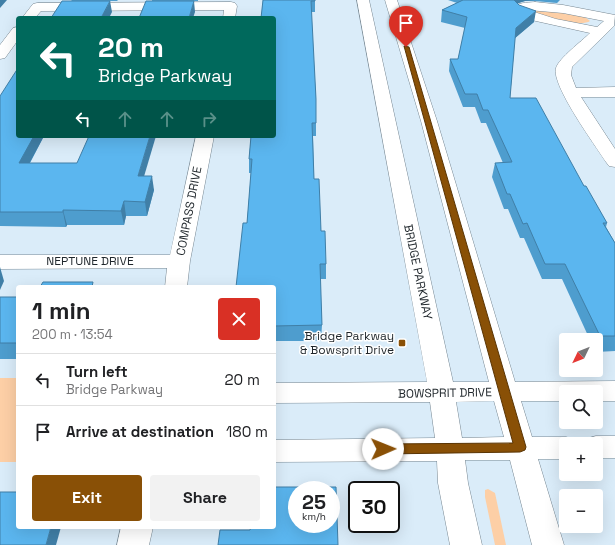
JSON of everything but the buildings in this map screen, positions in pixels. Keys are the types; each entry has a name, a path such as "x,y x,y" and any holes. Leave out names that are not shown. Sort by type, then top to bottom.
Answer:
{"street":[{"name":"BRIDGE PARKWAY","path":"363,0 442,392 454,483 466,545"},
{"path":"391,0 429,121 548,545"},
{"path":"599,31 531,17 523,14 518,9 519,7 527,5 546,5 614,18"},
{"path":"30,16 37,6 230,12"},
{"path":"614,18 599,31 564,68 565,82 570,93 615,162"},
{"path":"0,55 16,34"},
{"path":"570,93 615,92"},
{"name":"COMPASS DRIVE","path":"176,285 179,261 204,138"},
{"name":"NEPTUNE DRIVE","path":"0,262 179,261"},
{"name":"BOWSPRIT DRIVE","path":"276,393 615,391"},
{"path":"276,451 520,447 559,448"},
{"path":"603,447 615,447"},
{"path":"133,545 137,529"}],"shaded area":[{"path":"540,9 585,17 590,21 586,23 579,23 554,19 535,13 534,10"},
{"path":"0,378 16,378 16,462 0,462"},
{"path":"488,489 495,493 506,545 495,545 485,497 485,490"}],"place":[{"name":"Bridge Parkway & Bowsprit Drive","path":"402,343"}],"route":[{"path":"383,449 520,447 429,121 406,47"}]}
